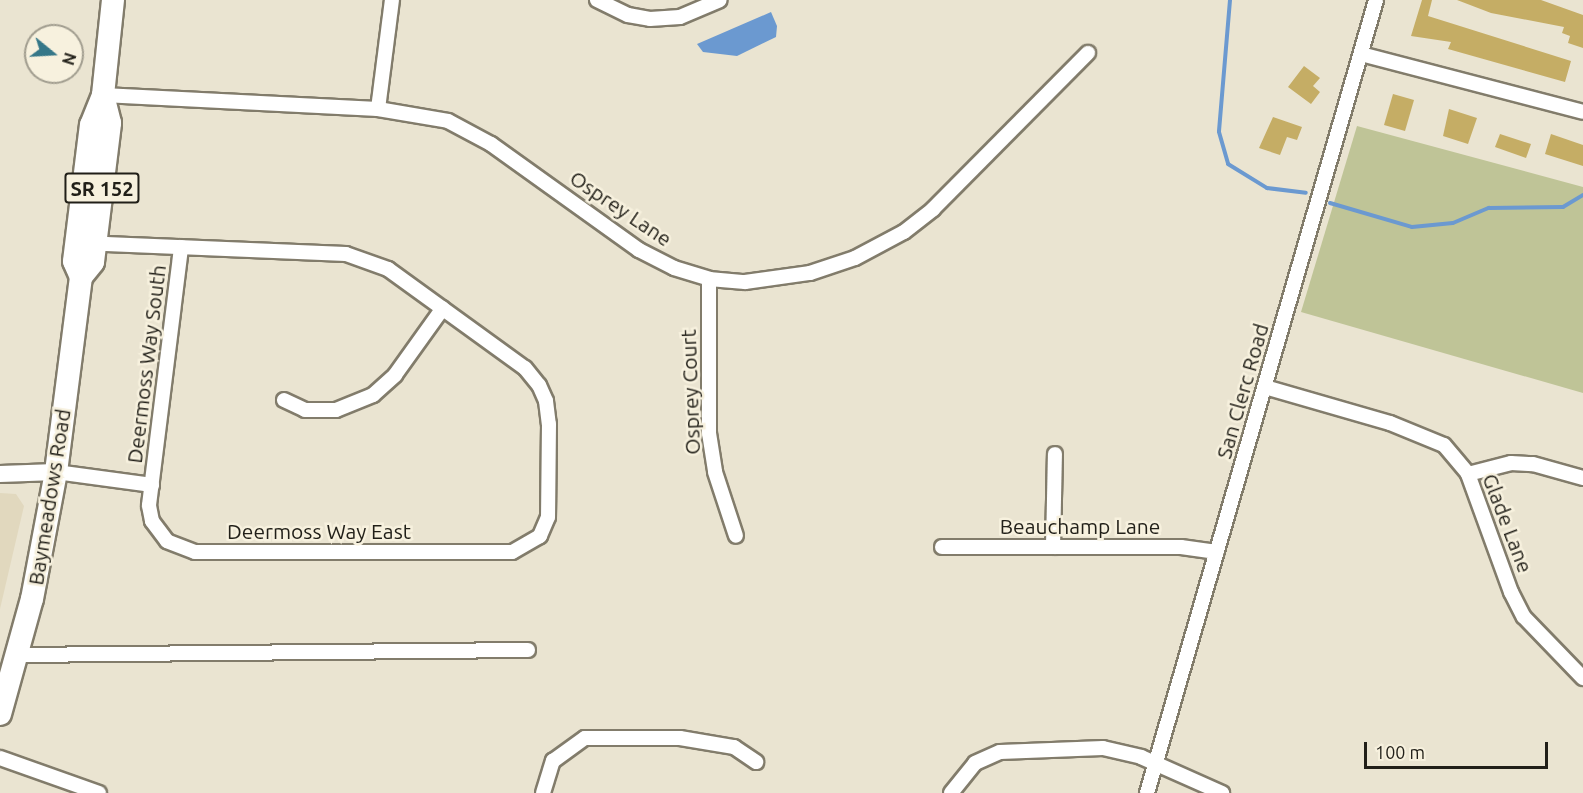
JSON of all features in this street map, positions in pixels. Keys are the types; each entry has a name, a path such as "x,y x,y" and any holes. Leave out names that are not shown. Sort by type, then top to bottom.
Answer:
{"main road":[{"name":"Baymeadows Road","path":"0,714 44,543 56,472 81,277 74,261 81,204 91,125 103,95 114,2"},
{"name":"Baymeadows Road","path":"81,277 93,262 110,123 103,95"}],"street":[{"path":"378,109 392,0"},
{"path":"597,0 628,15 650,19 680,17 701,5 720,0"},
{"name":"San Clerc Road","path":"1147,793 1376,0"},
{"name":"Osprey Lane","path":"103,95 378,109 424,115 471,132 639,250 674,268 709,279 772,280 810,273 855,258 904,232 933,209 1088,54"},
{"path":"1361,54 1583,112"},
{"path":"95,243 361,256 388,268 443,308 394,375 373,395 336,410 304,410 284,400"},
{"name":"Deermoss Way South","path":"152,485 181,247"},
{"name":"Osprey Court","path":"709,279 709,433 715,472 736,536"},
{"name":"Deermoss Way East","path":"152,485 149,512 156,529 174,546 195,552 512,552 533,543 548,517 546,401 525,368 443,308"},
{"name":"Glade Lane","path":"1265,387 1423,434 1444,445 1468,474 1516,602 1535,630 1583,678"},
{"path":"1053,547 1054,453"},
{"path":"1468,474 1511,463 1583,478"},
{"path":"0,474 56,472 152,485"},
{"name":"Beauchamp Lane","path":"942,546 1181,547 1217,552"},
{"path":"17,655 528,650"},
{"path":"543,793 553,760 585,738 680,738 734,747 756,762"},
{"path":"951,793 975,763 999,752 1103,748 1156,765 1222,793"},
{"path":"0,758 99,793"}],"shaded area":[{"path":"0,493 16,494 24,506 0,609"}],"green space":[{"path":"1357,126 1583,187 1583,393 1301,312"}],"water":[{"path":"771,12 777,26 776,37 737,56 703,52 697,44"}],"building":[{"path":"1422,0 1432,0 1428,16 1571,61 1565,82 1448,49 1451,42 1411,36"},
{"path":"1457,0 1541,0 1583,15 1583,48 1568,43 1570,36 1562,33 1564,27 1491,13"},
{"path":"1304,66 1320,78 1313,86 1320,92 1311,104 1288,87"},
{"path":"1393,94 1414,100 1405,131 1384,125"},
{"path":"1449,109 1477,118 1468,144 1443,136"},
{"path":"1273,117 1302,127 1297,140 1287,137 1280,155 1259,148"},
{"path":"1500,134 1531,144 1526,158 1495,147"},
{"path":"1551,134 1583,145 1583,166 1545,154"}],"waterway":[{"path":"1230,0 1219,132 1228,164 1267,188 1306,193"},
{"path":"1330,203 1412,227 1453,223 1489,208 1563,207 1583,195"}]}
